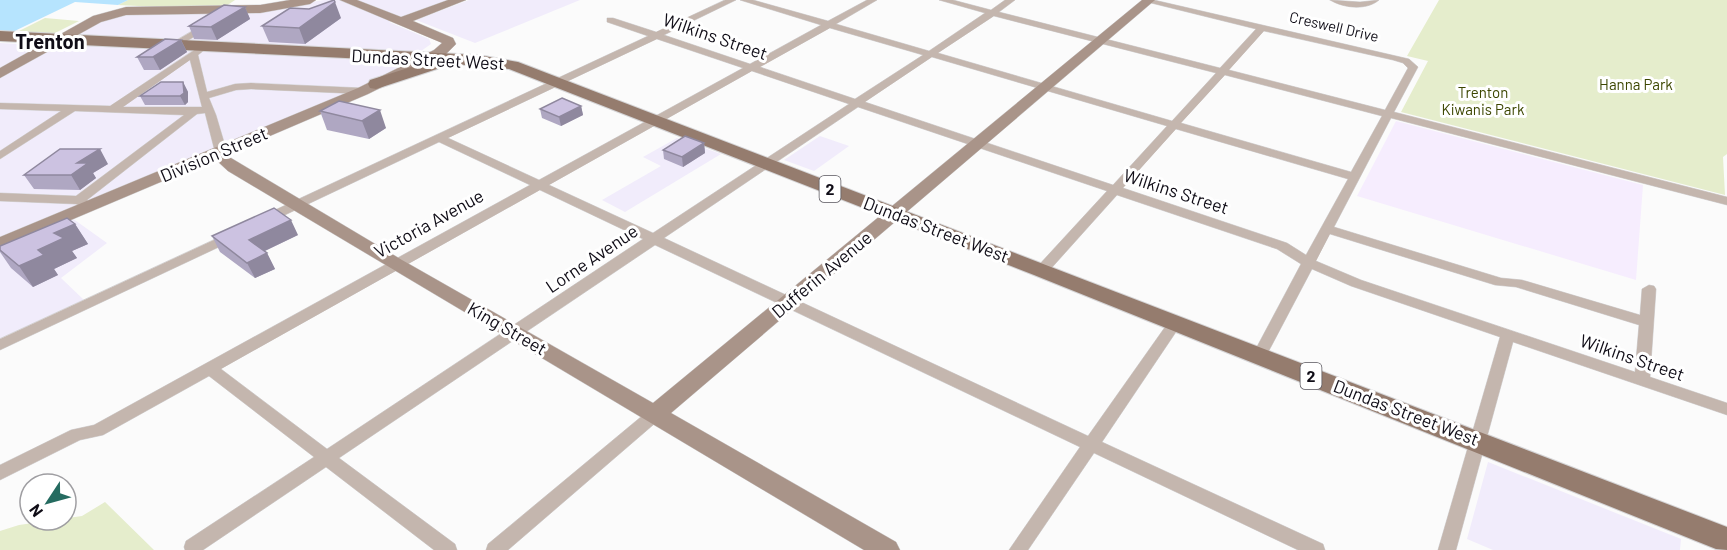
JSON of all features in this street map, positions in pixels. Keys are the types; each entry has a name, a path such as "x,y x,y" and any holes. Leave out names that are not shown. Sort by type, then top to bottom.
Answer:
{"main road":[{"name":"Dundas Street West","path":"6,37 172,46 198,52 492,61 512,65 1042,270 1727,540"},
{"path":"449,44 454,46 461,55 492,61"},
{"path":"369,88 456,60"}],"street":[{"path":"0,74 97,19 118,13 232,10 316,0"},
{"path":"346,0 447,39 449,44"},
{"path":"402,21 459,0"},
{"path":"0,345 732,0"},
{"path":"744,0 1355,177"},
{"name":"Victoria Avenue","path":"0,472 77,434 97,431 873,0"},
{"path":"943,0 1727,201"},
{"name":"Lorne Avenue","path":"193,548 1011,0"},
{"name":"Creswell Drive","path":"1146,0 1395,58 1413,67 1387,114"},
{"name":"Dufferin Avenue","path":"495,550 1046,87 1146,0"},
{"path":"1334,0 1370,4 1375,0"},
{"path":"172,46 232,10"},
{"name":"Wilkins Street","path":"610,20 1282,246 1309,263 1356,283 1727,409"},
{"path":"1042,270 1262,28"},
{"name":"Division Street","path":"0,244 84,203 121,194 369,88 439,52 449,44"},
{"path":"113,109 198,52"},
{"name":"King Street","path":"198,52 204,96 224,160 395,264 887,550"},
{"path":"204,96 235,87 369,88"},
{"path":"0,106 194,112 208,109"},
{"path":"0,156 73,108"},
{"path":"0,197 84,203 194,112"},
{"path":"1259,356 1387,114"},
{"path":"439,138 1316,550"},
{"path":"121,194 207,168 234,167"},
{"path":"1330,225 1500,282 1517,283 1646,322"},
{"path":"1642,380 1648,289"},
{"path":"1018,550 1175,323"},
{"path":"1447,550 1508,335"},
{"path":"209,368 448,550"}],"shaded area":[{"path":"324,0 448,0 389,22 429,39 431,44 400,66 362,88 65,213 107,243 61,278 84,300 0,339 0,43 53,46 112,15 170,15 175,12 232,15"},
{"path":"469,0 580,0 475,43 416,20"},
{"path":"1396,121 1643,185 1636,280 1357,196"},
{"path":"820,136 849,146 814,171 784,160"},
{"path":"677,138 721,154 625,212 602,200 661,166 643,157"},
{"path":"1488,462 1681,539 1680,550 1493,550 1467,539"}],"green space":[{"path":"128,0 235,0 220,10 118,5"},
{"name":"Hanna Park","path":"1439,0 1727,0 1727,154 1723,157 1725,195 1401,112 1428,61 1407,56"},
{"path":"45,18 79,21 53,34 15,33"},
{"path":"105,502 154,550 0,550 0,531 18,525 18,532 78,532 78,517"}],"water":[{"path":"0,0 128,0 118,5 75,2 0,38"}],"building":[{"path":"334,0 335,2 299,28 262,26 290,8 309,9"},
{"path":"224,5 245,7 211,27 189,26"},
{"path":"165,39 181,40 153,57 137,57"},
{"path":"161,82 183,82 184,93 180,96 140,96"},
{"path":"562,98 581,106 559,117 540,109"},
{"path":"339,101 380,110 362,121 320,111"},
{"path":"685,136 704,143 682,157 663,150"},
{"path":"60,149 100,149 77,163 88,163 71,175 24,175"},
{"path":"274,208 291,220 249,240 267,253 247,263 212,236"},
{"path":"67,218 75,224 54,233 64,238 38,250 44,255 19,266 0,250 0,246"}],"district":[{"name":"Trenton","path":"50,42"}],"park label":[{"name":"Trenton Kiwanis Park","path":"1483,102"}]}
